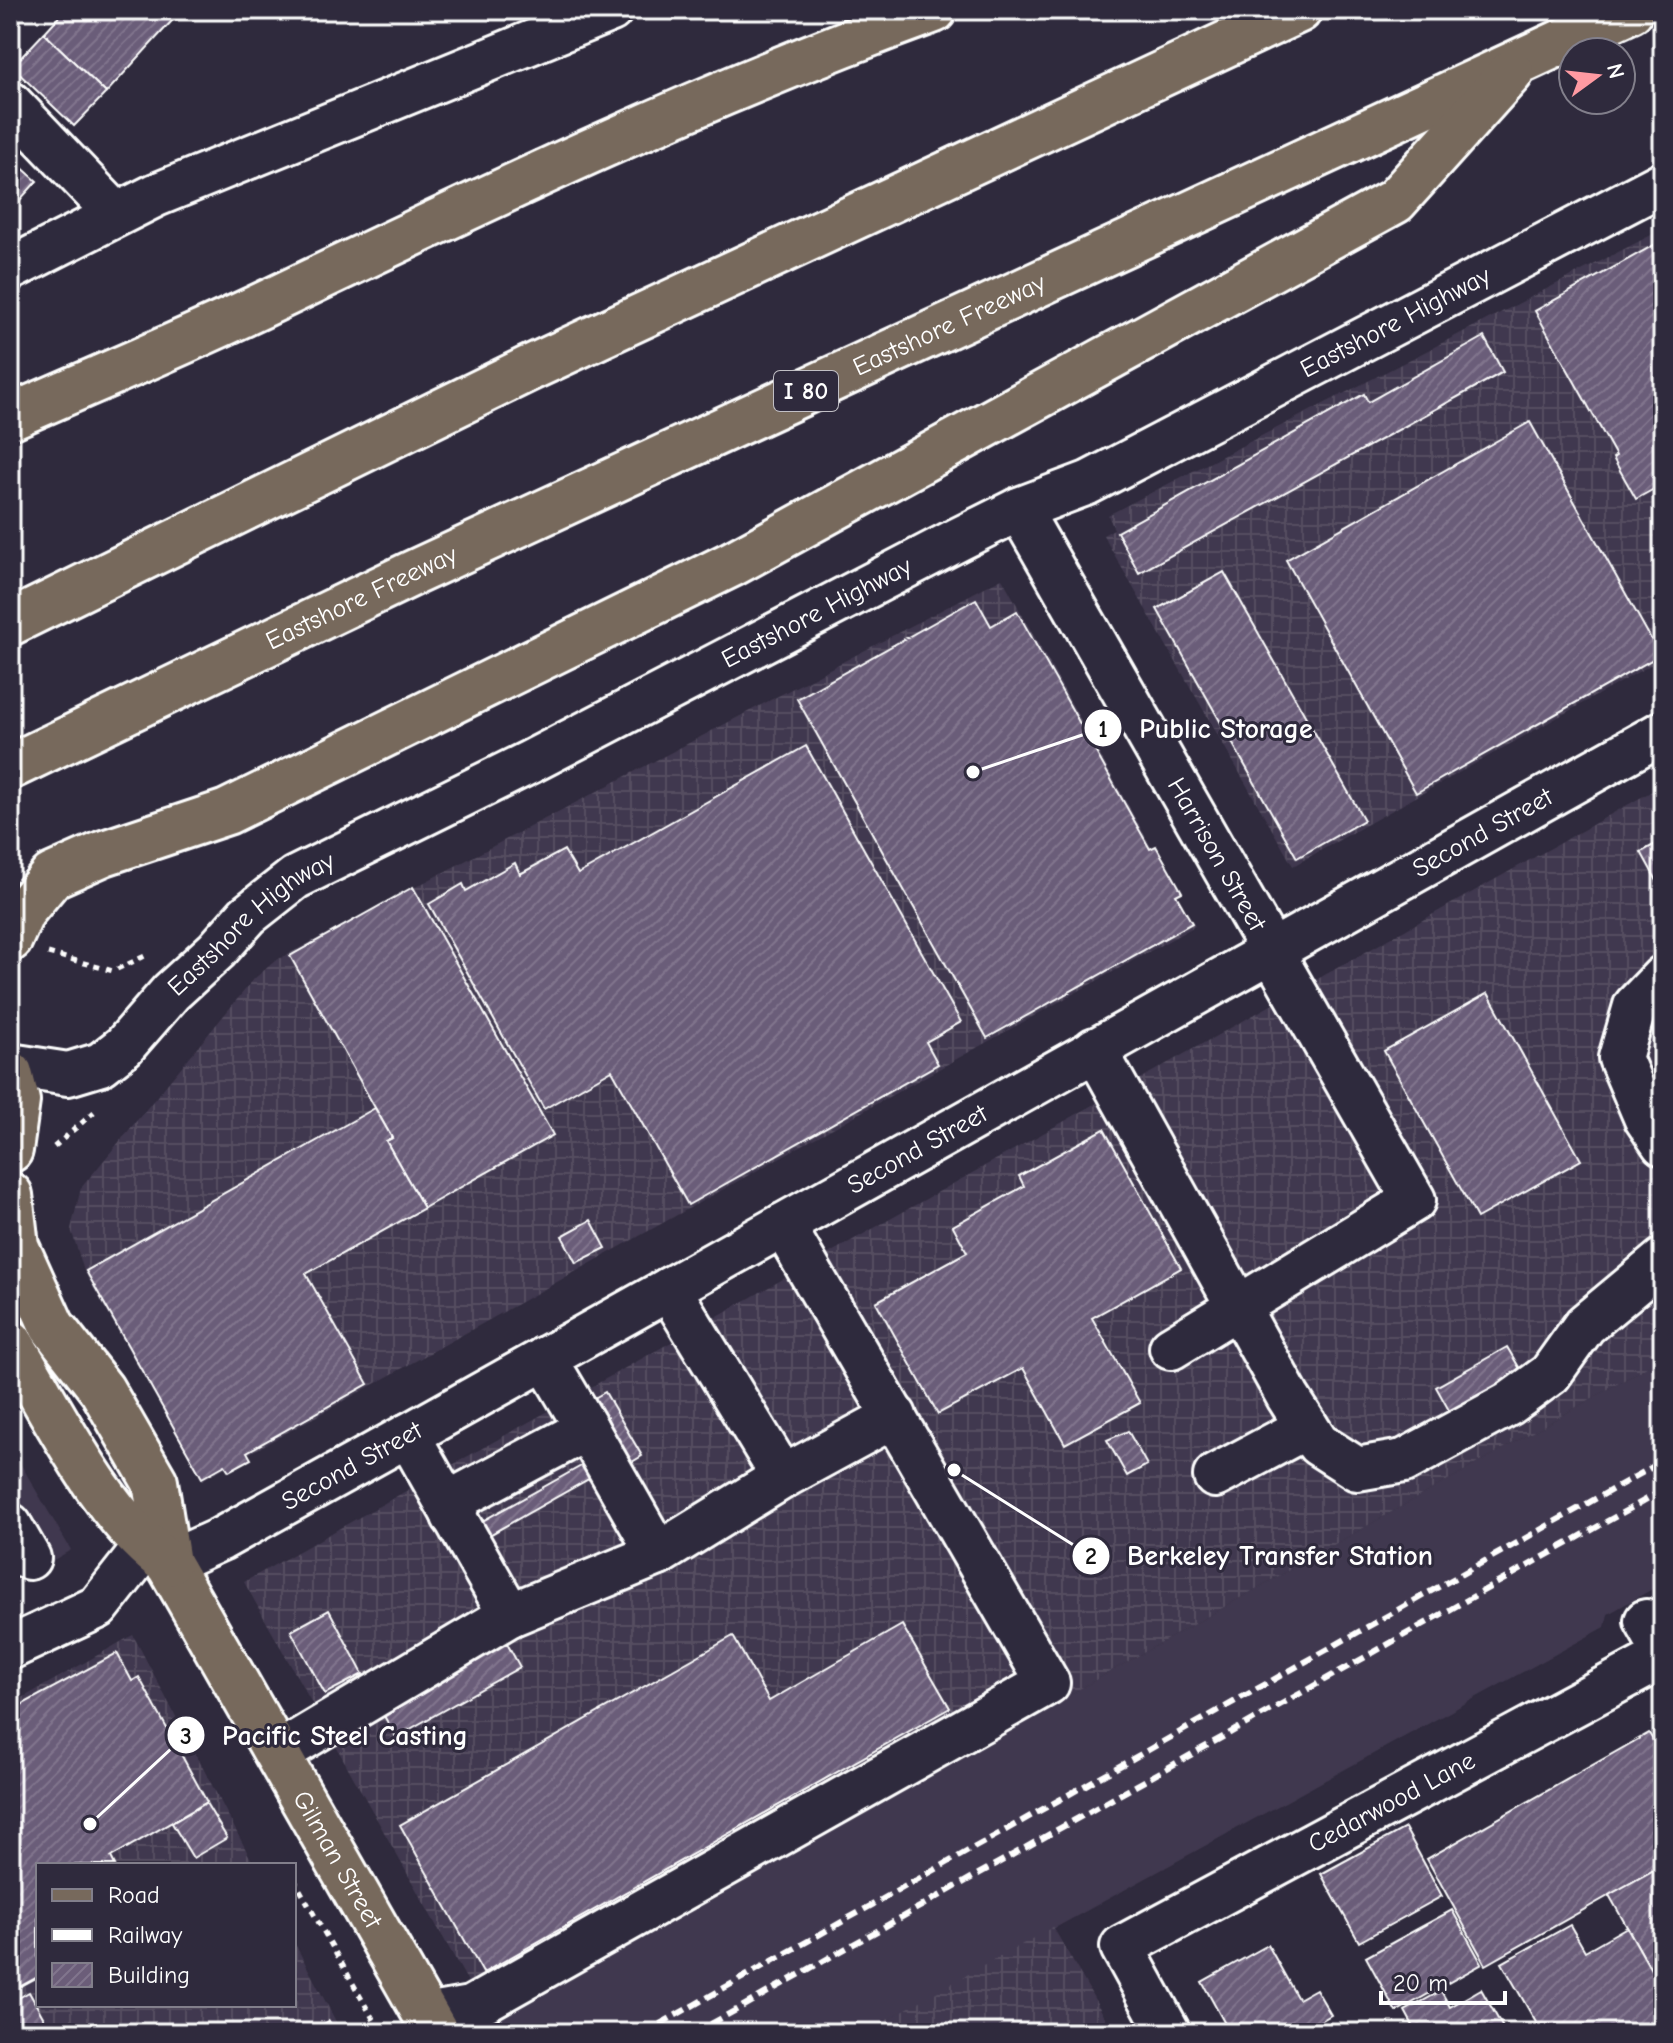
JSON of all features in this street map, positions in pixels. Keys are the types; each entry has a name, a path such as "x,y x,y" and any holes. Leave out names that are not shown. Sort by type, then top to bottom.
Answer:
{"main road":[{"path":"10,417 274,300 426,224 641,126 786,65 934,10"},
{"path":"19,619 528,369 1299,10"},
{"name":"Eastshore Freeway","path":"10,767 413,573 1631,10"},
{"path":"24,944 22,912 52,876 104,853 227,812 732,564 1395,201 1524,59"},
{"path":"10,1073 17,1101 10,1150"},
{"name":"Gilman Street","path":"10,1195 16,1246 52,1326 102,1390 155,1482 156,1555"},
{"name":"Gilman Street","path":"10,1342 114,1511 156,1555 277,1754 431,2024"}],"street":[{"path":"10,269 116,214 597,13"},
{"path":"10,103 116,214"},
{"name":"Eastshore Highway","path":"10,1065 68,1074 101,1064 124,1046 171,992 217,950 248,915 295,878 530,762 1019,509 1088,483 1663,183"},
{"name":"Harrison Street","path":"1019,509 1414,1200 1239,1309"},
{"name":"Second Street","path":"10,1648 98,1607 156,1555 221,1539 1663,732"},
{"path":"1663,977 1635,1006 1620,1058 1646,1119 1663,1144"},
{"path":"1095,1049 1307,1427 1318,1444 1357,1469 1404,1461 1509,1404 1550,1374 1585,1325 1663,1260"},
{"path":"431,2024 483,2002 1048,1683 783,1225"},
{"path":"669,1289 783,1477"},
{"path":"1171,1348 1239,1309"},
{"path":"545,1358 658,1554"},
{"path":"277,1754 510,1615 658,1554 783,1477 895,1416"},
{"path":"1215,1476 1307,1427"},
{"path":"453,1516 461,1496 587,1429"},
{"path":"408,1435 510,1615"},
{"name":"Cedarwood Lane","path":"1169,2033 1122,1947 1657,1643"}],"path":[{"path":"24,944 113,971"},
{"name":"Gilman Street","path":"296,1883 381,2033"}],"shaded area":[{"path":"1663,229 1663,658 1293,866 1103,535 1114,529 1108,515"},
{"path":"1002,578 1195,926 202,1480 84,1271 71,1229 81,1188 254,979 275,961"},
{"path":"1663,785 1663,1358 491,2023 244,1582"},
{"path":"1663,1358 1663,1583 1608,1614 1605,1627 863,2033 497,2033 491,2023"},
{"path":"10,1446 71,1550 10,1585"},
{"path":"133,1635 253,1863 36,1863 36,2007 296,2007 296,1946 342,2033 10,2033 10,1705"},
{"path":"1053,1927 1114,2033 863,2033"}],"building":[{"path":"65,10 182,10 106,93 44,33"},
{"path":"44,33 106,93 74,126 12,67"},
{"path":"10,157 37,181 10,211"},
{"path":"1663,240 1663,484 1636,499 1613,458 1616,456 1535,311"},
{"path":"1484,337 1503,372 1139,573 1117,532 1364,394 1368,402"},
{"path":"1530,422 1660,655 1416,793 1286,560"},
{"path":"1224,572 1364,820 1297,858 1157,609"},
{"path":"976,599 991,626 1017,611 1150,849 1156,846 1182,892 1176,895 1192,923 987,1038 797,699"},
{"path":"806,746 961,1022 926,1042 938,1064 688,1205 612,1070 544,1109 429,904 463,884 466,891 515,863 520,874 564,850 578,874"},
{"path":"1663,840 1663,892 1641,852"},
{"path":"413,887 553,1135 424,1208 386,1141 392,1138 290,956"},
{"path":"1488,993 1581,1160 1477,1218 1384,1051"},
{"path":"375,1108 392,1138 386,1141 424,1208 306,1274 368,1384 247,1452 251,1459 229,1471 225,1465 202,1478 86,1271"},
{"path":"1104,1129 1181,1268 1092,1318 1140,1403 1065,1444 1023,1368 938,1414 876,1302 967,1252 953,1226 1024,1186 1019,1176"},
{"path":"591,1220 606,1248 576,1263 562,1236"},
{"path":"1507,1347 1523,1374 1451,1414 1436,1387"},
{"path":"605,1392 642,1456 627,1465 589,1401"},
{"path":"1128,1431 1147,1465 1127,1476 1107,1440"},
{"path":"592,1460 599,1473 477,1542 470,1528"},
{"path":"329,1610 363,1674 325,1694 291,1631"},
{"path":"902,1625 950,1708 483,1973 400,1825 733,1636 769,1701"},
{"path":"504,1638 520,1667 396,1737 380,1709"},
{"path":"117,1653 132,1681 139,1677 207,1802 111,1857 114,1863 36,1863 36,1978 10,1992 10,1711"},
{"path":"1649,1733 1663,1758 1663,1865 1486,1965 1427,1859"},
{"path":"206,1803 227,1838 193,1858 172,1823"},
{"path":"1405,1828 1442,1896 1359,1942 1321,1874"},
{"path":"1663,1865 1663,1991 1609,1895"},
{"path":"1452,1910 1482,1964 1396,2012 1366,1957"},
{"path":"1570,1925 1585,1951 1627,1927 1663,1991 1663,2033 1542,2033 1502,1963"},
{"path":"1268,1945 1298,1999 1316,1989 1331,2015 1300,2033 1230,2033 1202,1982"},
{"path":"1481,1989 1506,2033 1417,2033 1405,2011 1441,1991 1450,2007"},
{"path":"29,1992 52,2033 10,2033 10,2003"},
{"path":"329,2021 336,2033 309,2033"}],"railway":[{"path":"644,2033 1663,1461"},
{"path":"695,2033 1663,1490"}],"place":[{"name":"Public Storage","path":"973,772"},
{"name":"Berkeley Transfer Station","path":"954,1470"},
{"name":"Pacific Steel Casting","path":"90,1824"}]}
